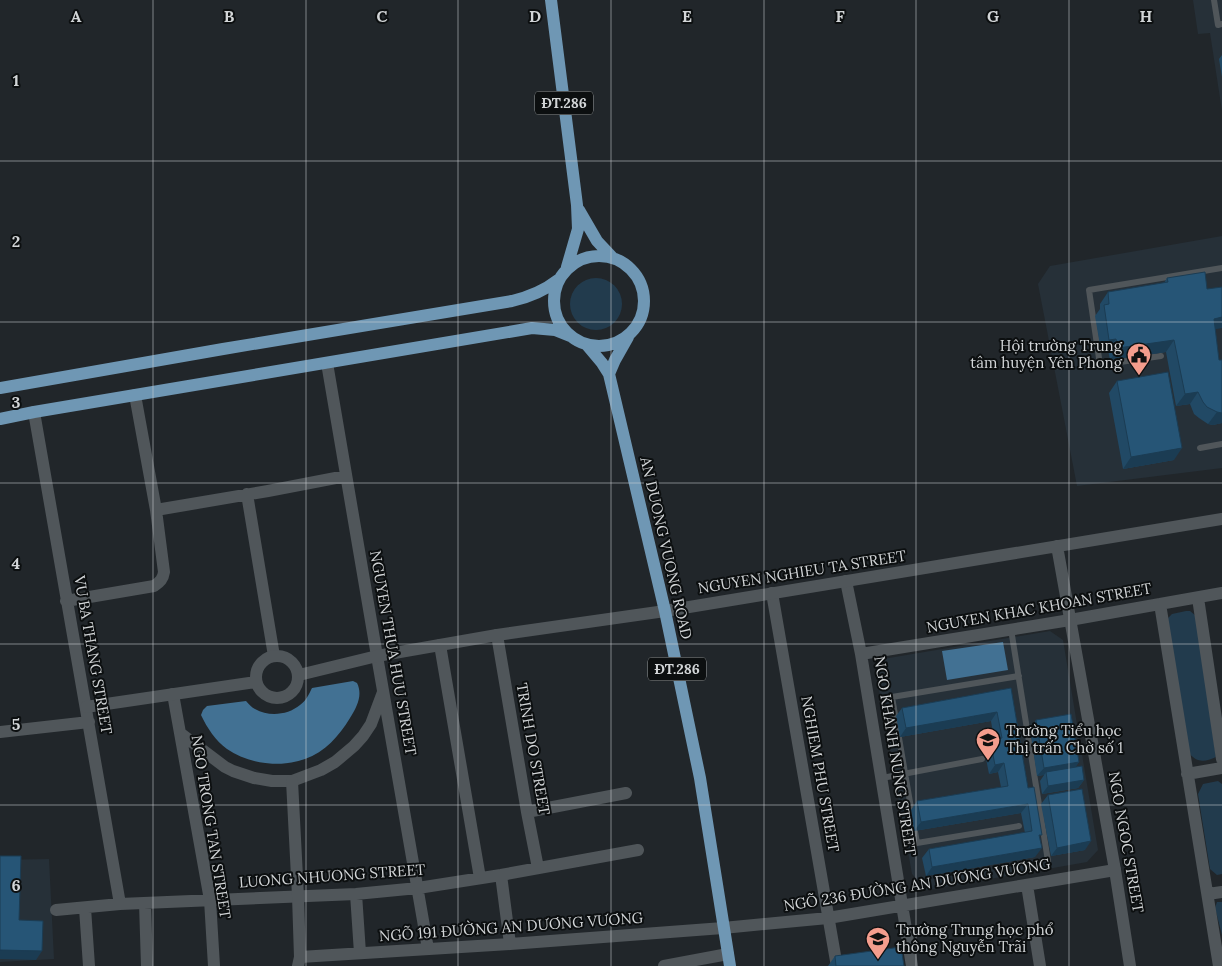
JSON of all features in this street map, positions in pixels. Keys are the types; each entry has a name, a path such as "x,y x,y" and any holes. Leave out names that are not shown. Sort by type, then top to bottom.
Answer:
{"main road":[{"name":"ĐT.286","path":"551,0 577,205 578,229 568,267"},
{"name":"ĐT.286","path":"577,205 597,241 612,257"},
{"name":"ĐT.286","path":"609,374 615,360 639,321 644,306 643,290 636,275 626,264 612,257 596,255 580,259 568,267 558,280 554,291 553,303 561,326 570,336 586,344 598,346 610,345 630,334"},
{"path":"0,388 213,350 512,301 533,295 558,280"},
{"path":"0,419 532,328 555,330 570,336"},
{"name":"AN DUONG VUONG ROAD","path":"586,344 609,374 665,611 700,778 729,960"}],"street":[{"name":"NGUYEN THUA HUU STREET","path":"328,362 428,949"},
{"path":"66,601 154,586 163,578 164,572 156,510 136,395"},
{"name":"VU BA THANG STREET","path":"34,412 120,904"},
{"path":"156,510 346,476"},
{"path":"247,494 274,656"},
{"name":"NGUYEN NGHIEU TA STREET","path":"298,675 377,656 497,635 665,611 1222,519"},
{"name":"NGO NGOC STREET","path":"1057,546 1115,870 1130,966"},
{"name":"NGO KHANH NUNG STREET","path":"846,581 861,654 912,966"},
{"name":"NGHIEM PHU STREET","path":"772,593 836,961"},
{"name":"NGUYEN KHAC KHOAN STREET","path":"861,654 1222,593"},
{"path":"1198,598 1222,758"},
{"path":"1160,604 1219,966"},
{"name":"TRINH DO STREET","path":"497,635 526,812 538,868"},
{"path":"440,645 480,878"},
{"path":"274,656 285,657 290,660 294,664 298,675 296,688 287,697 280,699 268,697 258,688 256,682 257,670 260,665 264,660 274,656"},
{"path":"86,707 256,682"},
{"path":"180,733 233,771 254,778 272,781 292,781 321,770 335,762 354,746 371,724 383,691"},
{"name":"NGO TRONG TAN STREET","path":"174,694 210,900 214,966"},
{"path":"0,732 89,722"},
{"path":"1187,774 1222,768"},
{"path":"292,781 298,896 299,961"},
{"path":"526,812 626,793"},
{"name":"LUONG NHUONG STREET","path":"56,910 120,904 356,894 418,888 638,850"},
{"name":"NGÕ 236 ĐƯỜNG AN DƯƠNG VƯƠNG","path":"723,928 828,918 1115,870"},
{"path":"501,875 510,944"},
{"path":"1027,884 1040,966"},
{"path":"1208,894 1222,892"},
{"path":"356,894 360,953"},
{"path":"145,903 147,966"},
{"path":"85,908 89,966"},
{"name":"NGÕ 191 ĐƯỜNG AN DƯƠNG VƯƠNG","path":"299,961 360,953 723,928"},
{"path":"664,966 729,960"}],"lane":[{"path":"1214,0 1218,24 1222,24"},
{"path":"1161,356 1100,365 1089,290 1222,268"},
{"path":"1200,448 1222,444"},
{"path":"1011,629 1048,861"},
{"path":"1019,676 892,697 917,843 1019,826"},
{"path":"882,778 982,759"}],"shaded area":[{"path":"1193,0 1222,0 1222,111 1210,33 1198,34"},
{"name":"Hội trường Trung tâm huyện Yên Phong","path":"1222,236 1222,468 1077,486 1038,284 1050,266"},
{"path":"596,278 606,280 614,286 620,294 622,304 620,314 614,322 606,328 596,330 586,328 578,322 572,314 570,304 572,294 578,286 586,280"},
{"path":"1190,611 1196,616 1216,757 1205,761 1195,759 1189,753 1167,619 1172,614"},
{"name":"Trường Tiểu học Thị trấn Chờ số 1","path":"1050,631 1063,640 1098,850 1087,862 927,890 912,874 876,673 883,659"},
{"path":"1218,781 1222,784 1222,874 1217,875 1210,869 1198,794 1203,784"},
{"path":"49,859 54,959 0,962 0,860"},
{"path":"1217,902 1222,902 1222,935 1215,908"}],"water":[{"path":"1003,642 1008,670 947,680 942,651"},
{"path":"353,681 359,687 359,696 355,710 346,725 325,748 312,756 296,762 265,763 235,754 223,746 216,738 201,715 207,706 246,701 260,712 284,713 302,703 312,688"}],"building":[{"path":"1205,272 1207,289 1222,287 1222,317 1214,319 1219,360 1222,360 1222,413 1207,407 1198,392 1185,394 1174,340 1118,348 1116,339 1109,340 1104,305 1109,304 1108,292 1168,282 1167,278"},
{"path":"1168,372 1182,448 1131,457 1117,381"},
{"path":"1011,688 1028,788 1034,787 1042,835 1039,835 1042,848 932,867 929,849 1032,831 1028,804 921,822 917,801 1008,786 1004,763 995,765 990,740 1002,738 997,712 906,728 902,708"},
{"path":"1071,714 1079,762 1044,768 1036,720"},
{"path":"1082,766 1084,780 1048,786 1046,772"},
{"path":"1082,789 1091,841 1057,848 1048,795"},
{"path":"0,856 21,856 19,920 43,921 42,951 0,950"},
{"path":"901,947 904,966 836,966 835,956"}],"place":[{"name":"Hội trường Trung tâm huyện Yên Phong","path":"1139,376"},
{"name":"Trường Tiểu học Thị trấn Chờ số 1","path":"988,761"},
{"name":"Trường Trung học phổ thông Nguyễn Trãi","path":"878,960"}]}
